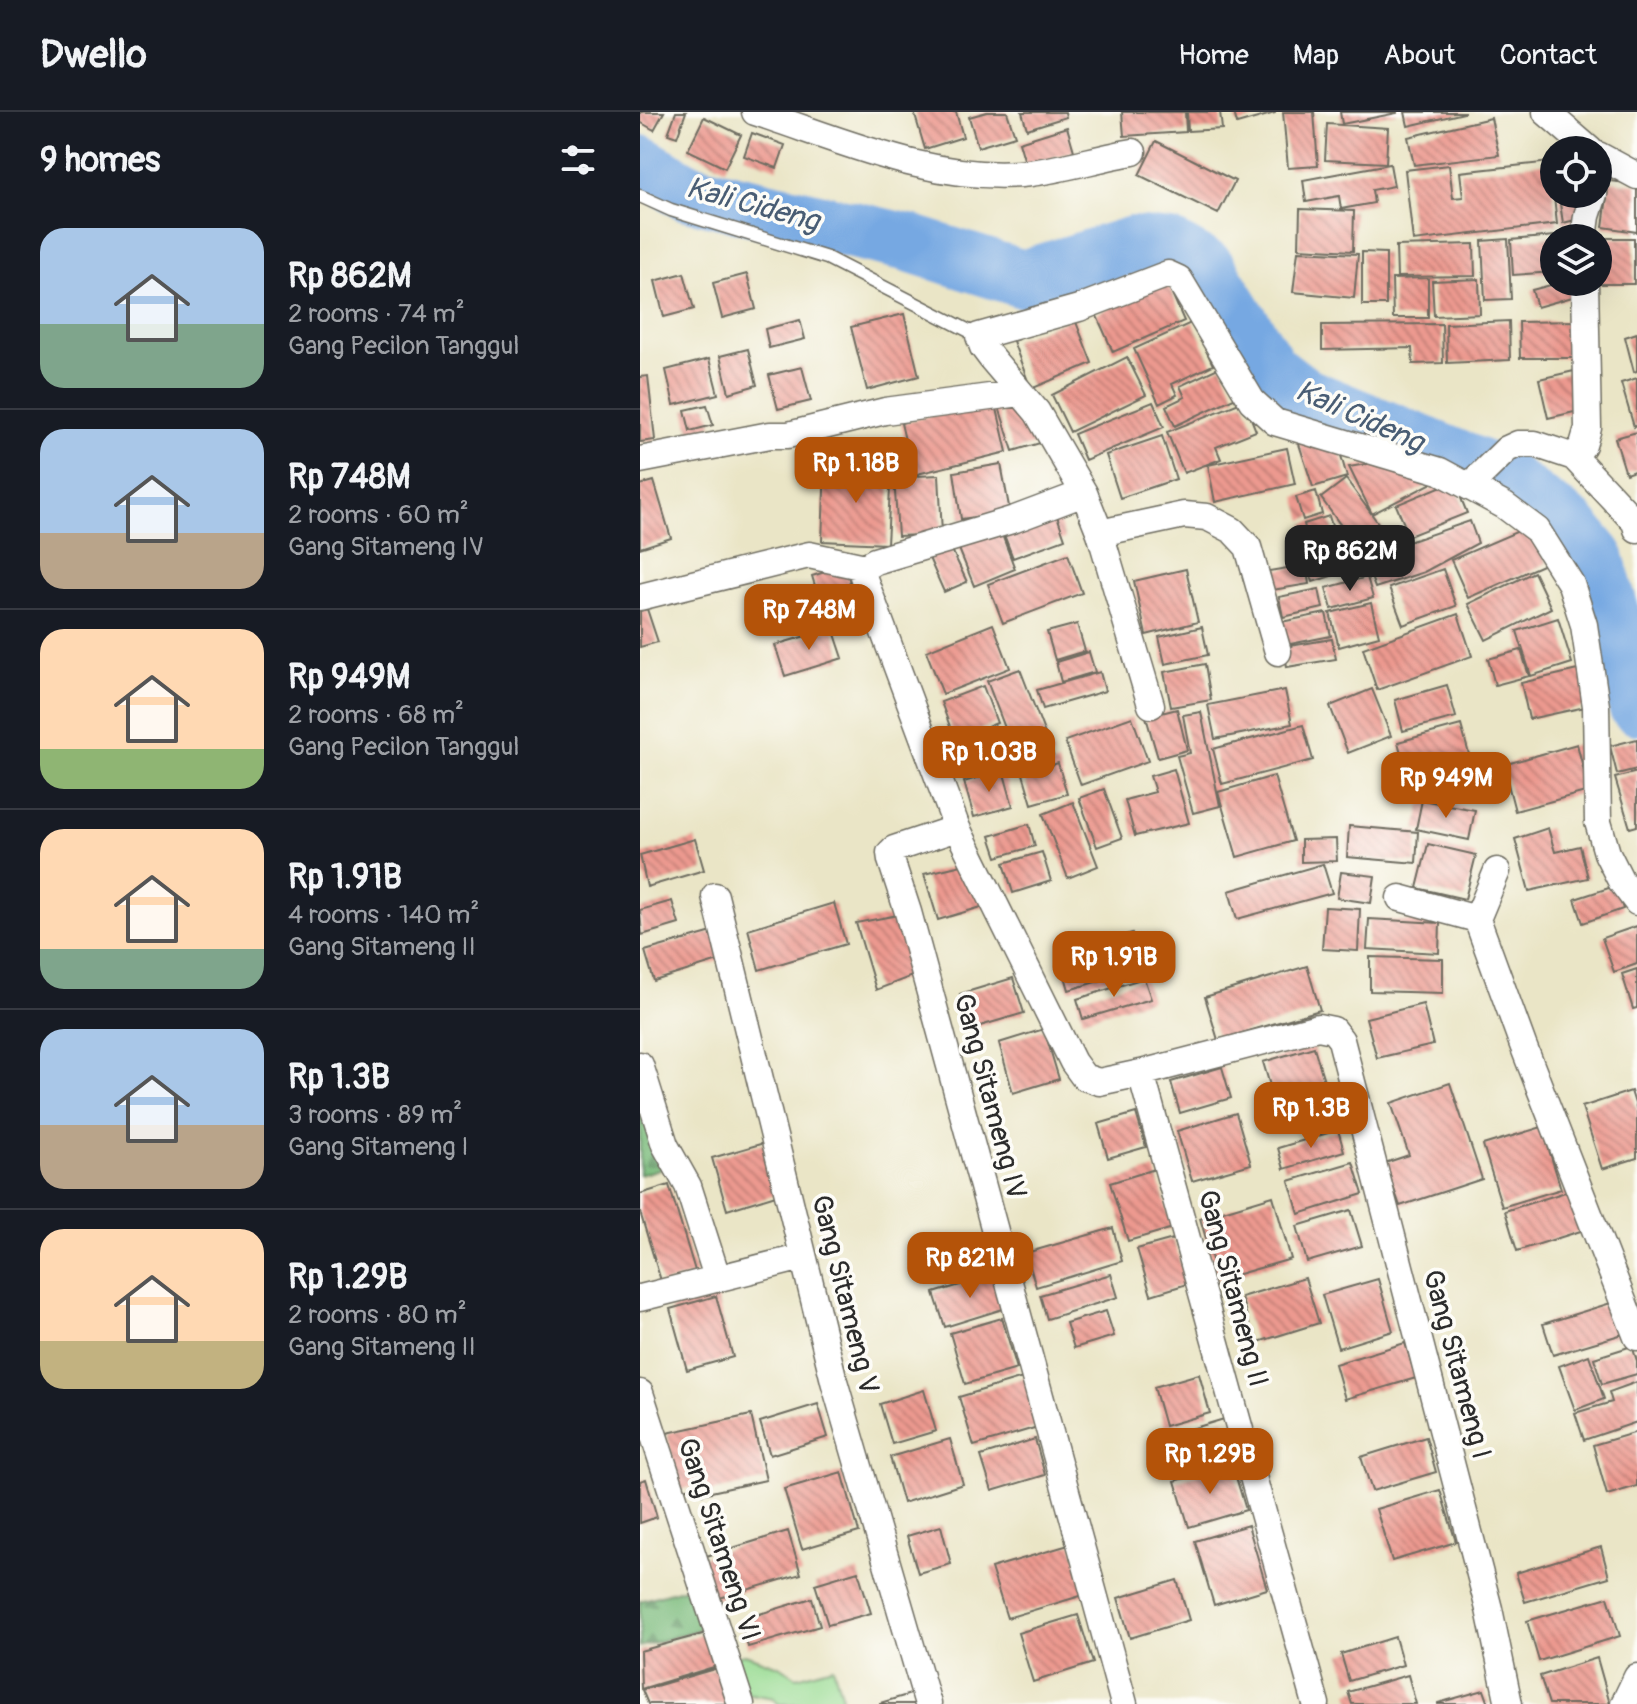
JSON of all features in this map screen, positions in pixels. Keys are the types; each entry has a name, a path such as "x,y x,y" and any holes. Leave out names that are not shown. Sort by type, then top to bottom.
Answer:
{"street":[{"path":"755,112 890,156 934,168 974,173 1029,173 1133,152"},
{"path":"1546,112 1575,136"},
{"path":"1612,163 1637,176"},
{"path":"1151,705 1100,533 1084,493 1037,412 983,347 979,336 1079,308 1168,274 1179,279 1252,401 1275,422 1440,471 1476,478 1537,530 1571,584 1584,625 1596,706 1598,822 1607,853 1621,881 1637,902"},
{"path":"1574,457 1583,445 1588,428 1585,296"},
{"path":"640,460 770,435 788,435 885,411 1020,393"},
{"path":"1476,478 1507,449 1518,444 1527,443 1574,457 1635,522 1637,529"},
{"path":"640,597 809,555 865,567 875,561 1044,510 1084,493"},
{"path":"1100,533 1184,515 1207,517 1232,530 1248,547 1278,652"},
{"path":"865,567 863,576 957,828 1078,1070 1092,1081 1099,1082 1141,1073"},
{"name":"Gang Sitameng IV","path":"957,828 894,849 890,853 891,860 1124,1704"},
{"path":"1497,871 1477,919 1637,1337"},
{"name":"Gang Sitameng V","path":"715,896 834,1381 928,1704"},
{"path":"1400,898 1477,919"},
{"name":"Gang Sitameng I","path":"1141,1073 1318,1027 1333,1030 1341,1040 1489,1609 1509,1704"},
{"path":"640,1065 665,1145 688,1186 717,1277"},
{"name":"Gang Sitameng II","path":"1141,1073 1316,1704"},
{"path":"640,1298 803,1257"},
{"name":"Gang Sitameng VI","path":"640,1393 741,1704"},
{"path":"1624,1704 1637,1677"}],"lane":[{"path":"640,196 671,210 827,258 979,336"}],"green space":[{"path":"640,1105 666,1167 640,1175"},
{"path":"685,1588 700,1629 640,1647 640,1601"},
{"path":"745,1654 781,1667 797,1677 833,1667 844,1704 778,1704 774,1698 745,1693 733,1656"}],"building":[{"path":"640,112 664,112 654,130 640,122"},
{"path":"676,112 686,112 677,137 668,134"},
{"path":"914,112 956,112 963,137 925,149"},
{"path":"987,112 1007,112 1015,136 978,147 969,117"},
{"path":"1022,112 1065,112 1066,117 1027,129"},
{"path":"1122,112 1185,112 1186,132 1124,136"},
{"path":"1187,112 1220,112 1222,129 1188,131"},
{"path":"1234,112 1275,112 1275,113 1237,124"},
{"path":"1283,112 1314,112 1318,166 1288,168"},
{"path":"1340,112 1397,112 1397,113 1342,124"},
{"path":"1405,112 1464,112 1464,113 1408,126"},
{"path":"704,117 741,135 725,168 688,150"},
{"path":"1491,118 1499,155 1414,165 1408,137"},
{"path":"1327,124 1388,128 1386,163 1325,160"},
{"path":"1067,127 1074,151 1026,166 1019,142"},
{"path":"752,133 785,145 777,168 744,156"},
{"path":"1156,141 1235,181 1218,214 1139,175"},
{"path":"1540,163 1540,208 1555,208 1557,224 1413,241 1405,170 1449,165 1453,198 1463,197 1460,172"},
{"path":"1390,164 1394,186 1372,190 1374,203 1341,209 1339,196 1306,202 1303,180"},
{"path":"1612,181 1637,184 1637,232 1603,224 1605,208 1612,208"},
{"path":"1561,208 1584,208 1584,218 1563,223"},
{"path":"1300,209 1354,211 1353,251 1299,248"},
{"path":"1540,237 1540,273 1513,275 1511,240"},
{"path":"1612,238 1634,238 1634,284 1612,284"},
{"path":"1508,239 1511,299 1485,300 1482,241"},
{"path":"1474,244 1475,276 1397,277 1396,246"},
{"path":"1298,251 1358,254 1354,298 1293,292"},
{"path":"1362,252 1386,253 1386,305 1362,305"},
{"path":"684,273 694,309 664,317 655,281"},
{"path":"747,274 756,309 722,318 713,283"},
{"path":"1428,278 1428,318 1393,318 1392,279"},
{"path":"1479,279 1480,314 1434,316 1432,281"},
{"path":"1167,282 1184,321 1113,352 1096,314"},
{"path":"1540,288 1540,296 1576,296 1537,307 1532,290"},
{"path":"904,314 919,376 867,390 851,327"},
{"path":"1074,317 1092,363 1031,389 1013,341"},
{"path":"800,320 805,339 769,348 765,329"},
{"path":"1509,321 1510,360 1447,363 1446,324"},
{"path":"1579,321 1579,358 1520,358 1519,322"},
{"path":"1193,322 1213,365 1172,384 1177,395 1159,404 1134,349"},
{"path":"1442,324 1443,363 1413,364 1412,348 1322,350 1322,325"},
{"path":"1637,333 1637,371 1634,372 1625,337"},
{"path":"748,349 757,385 729,393 720,356"},
{"path":"1127,357 1146,395 1070,432 1052,395"},
{"path":"709,359 718,394 674,405 666,370"},
{"path":"1222,366 1236,397 1175,426 1166,406 1185,397 1180,386"},
{"path":"802,367 811,401 778,409 769,375"},
{"path":"1574,371 1583,410 1548,418 1539,379"},
{"path":"648,376 655,440 640,442 640,377"},
{"path":"1637,378 1637,426 1634,427 1621,383"},
{"path":"995,400 1007,452 913,475 901,423"},
{"path":"1244,401 1256,431 1216,447 1221,459 1184,473 1167,432"},
{"path":"1153,402 1164,427 1085,460 1074,434"},
{"path":"707,405 713,425 690,431 685,410"},
{"path":"1027,405 1047,441 1013,451 999,407"},
{"path":"1637,432 1637,470 1626,474 1615,438"},
{"path":"1162,436 1176,479 1120,498 1106,455"},
{"path":"1297,438 1338,445 1347,477 1313,487"},
{"path":"1287,448 1295,484 1215,502 1208,465"},
{"path":"1396,459 1436,481 1372,514 1349,467"},
{"path":"1001,464 1010,512 961,519 954,472"},
{"path":"825,466 891,470 887,544 822,541"},
{"path":"939,475 942,534 898,536 894,477"},
{"path":"1346,479 1389,538 1363,556 1321,498"},
{"path":"654,481 671,538 640,548 640,485"},
{"path":"1454,481 1467,513 1409,536 1396,505"},
{"path":"1316,491 1322,514 1303,520 1296,497"},
{"path":"1056,513 1065,539 1013,558 1003,532"},
{"path":"1329,516 1336,539 1309,546 1304,524"},
{"path":"1470,521 1478,543 1424,572 1375,588 1364,557"},
{"path":"1530,526 1547,563 1468,598 1451,560"},
{"path":"999,527 1015,569 974,586 957,544"},
{"path":"951,548 967,582 944,592 929,558"},
{"path":"1329,548 1337,574 1313,582 1305,556"},
{"path":"1068,554 1082,593 1003,623 988,584"},
{"path":"1306,565 1309,584 1272,590 1269,571"},
{"path":"845,566 856,603 823,612 812,576"},
{"path":"1186,569 1198,622 1146,635 1134,581"},
{"path":"1443,569 1456,606 1403,625 1389,588"},
{"path":"1534,572 1551,608 1486,640 1468,604"},
{"path":"1367,577 1373,598 1332,609 1326,588"},
{"path":"1319,589 1323,608 1283,617 1279,597"},
{"path":"1371,603 1379,636 1339,647 1330,613"},
{"path":"647,609 658,642 640,647 640,611"},
{"path":"1326,613 1331,636 1285,645 1281,622"},
{"path":"1458,614 1472,656 1377,690 1363,648"},
{"path":"1558,618 1572,663 1531,676 1517,631"},
{"path":"993,624 1010,668 943,694 926,651"},
{"path":"1077,624 1085,651 1055,660 1047,632"},
{"path":"1202,627 1208,655 1165,664 1159,637"},
{"path":"833,628 843,658 785,676 775,645"},
{"path":"1332,639 1336,659 1287,667 1284,647"},
{"path":"1521,650 1529,676 1495,685 1488,659"},
{"path":"1089,652 1095,672 1061,682 1056,662"},
{"path":"1205,664 1211,700 1171,707 1164,672"},
{"path":"1020,669 1053,755 1020,767 987,681"},
{"path":"1582,669 1590,706 1529,719 1521,683"},
{"path":"1100,672 1105,691 1043,709 1037,690"},
{"path":"1447,685 1456,717 1403,731 1395,700"},
{"path":"983,686 997,723 955,740 941,702"},
{"path":"1372,689 1391,736 1348,753 1330,706"},
{"path":"1285,690 1292,724 1215,739 1208,705"},
{"path":"1177,709 1187,750 1158,758 1146,717"},
{"path":"1201,712 1220,806 1193,813 1177,756 1190,753 1183,715"},
{"path":"1132,717 1148,761 1081,785 1065,741"},
{"path":"1303,725 1313,760 1222,784 1213,749"},
{"path":"1461,725 1470,758 1407,775 1398,742"},
{"path":"992,738 999,762 955,774 948,751"},
{"path":"1637,739 1637,769 1617,774 1610,746"},
{"path":"1577,744 1589,791 1515,811 1503,765"},
{"path":"1058,763 1067,794 1032,804 1023,774"},
{"path":"1463,765 1470,788 1437,799 1429,776"},
{"path":"1174,769 1189,823 1135,836 1125,800 1155,792 1150,776"},
{"path":"1003,770 1013,806 974,817 964,782"},
{"path":"1637,772 1637,826 1630,828 1615,778"},
{"path":"1274,776 1293,841 1237,857 1218,792"},
{"path":"1104,789 1122,838 1097,847 1079,798"},
{"path":"1422,800 1475,810 1469,840 1416,829"},
{"path":"1073,802 1098,866 1068,878 1043,814"},
{"path":"1029,824 1035,846 997,857 990,836"},
{"path":"1349,826 1418,832 1416,863 1347,857"},
{"path":"1548,828 1555,852 1580,846 1588,878 1529,891 1515,839"},
{"path":"695,839 704,870 647,887 640,855"},
{"path":"1336,839 1337,861 1301,862 1301,840"},
{"path":"1428,844 1476,855 1465,899 1417,888"},
{"path":"1042,852 1051,881 1013,893 1004,863"},
{"path":"970,863 988,905 938,920 924,874"},
{"path":"1323,864 1332,893 1237,919 1229,891"},
{"path":"1341,872 1375,876 1371,903 1337,898"},
{"path":"1615,886 1623,909 1583,923 1575,899"},
{"path":"672,901 679,924 642,935 640,910"},
{"path":"834,903 846,944 759,970 748,929"},
{"path":"1325,907 1360,909 1358,951 1322,949"},
{"path":"898,915 920,973 876,990 856,923"},
{"path":"1369,919 1440,923 1439,953 1367,949"},
{"path":"1637,926 1637,964 1614,972 1602,938"},
{"path":"716,931 725,959 654,981 645,951"},
{"path":"1132,933 1142,968 1069,990 1059,955"},
{"path":"1370,957 1443,959 1443,993 1370,991"},
{"path":"1307,966 1320,1010 1218,1040 1205,997"},
{"path":"1637,969 1637,1008 1633,1009 1622,974"},
{"path":"1013,978 1024,1013 970,1029 960,994"},
{"path":"1144,978 1151,999 1083,1019 1077,999"},
{"path":"1423,1004 1433,1045 1377,1058 1366,1018"},
{"path":"1044,1029 1059,1079 1013,1093 999,1043"},
{"path":"1314,1047 1328,1094 1277,1109 1263,1062"},
{"path":"1222,1067 1231,1098 1180,1113 1171,1082"},
{"path":"1450,1083 1482,1179 1400,1206 1385,1163 1409,1155 1391,1103"},
{"path":"1631,1091 1637,1110 1637,1158 1602,1169 1582,1107"},
{"path":"1136,1113 1146,1147 1108,1158 1098,1124"},
{"path":"1236,1113 1251,1164 1192,1181 1177,1131"},
{"path":"1542,1127 1561,1189 1502,1207 1483,1145"},
{"path":"1338,1130 1344,1151 1284,1169 1278,1148"},
{"path":"764,1143 779,1194 727,1210 712,1158"},
{"path":"1353,1162 1363,1194 1299,1214 1289,1181"},
{"path":"1155,1169 1173,1228 1128,1241 1110,1183"},
{"path":"669,1185 696,1274 662,1284 640,1212 640,1194"},
{"path":"1575,1189 1587,1229 1517,1251 1505,1211"},
{"path":"1273,1196 1291,1259 1218,1280 1200,1218"},
{"path":"1351,1210 1362,1246 1307,1262 1297,1226"},
{"path":"1113,1228 1122,1261 1036,1287 1026,1253"},
{"path":"1173,1239 1187,1284 1151,1295 1137,1249"},
{"path":"996,1274 1006,1308 945,1327 934,1293"},
{"path":"1111,1274 1118,1297 1047,1319 1040,1295"},
{"path":"1305,1278 1319,1323 1255,1343 1241,1297"},
{"path":"1378,1279 1393,1331 1338,1348 1322,1295"},
{"path":"716,1296 733,1357 687,1370 670,1309"},
{"path":"1614,1302 1623,1334 1553,1355 1543,1324"},
{"path":"1106,1311 1114,1336 1074,1348 1066,1323"},
{"path":"1002,1318 1017,1369 965,1384 950,1333"},
{"path":"1405,1343 1416,1378 1345,1399 1335,1364"},
{"path":"1632,1346 1637,1374 1602,1384 1594,1358"},
{"path":"1589,1355 1604,1399 1575,1410 1559,1366"},
{"path":"1199,1374 1210,1413 1165,1426 1154,1387"},
{"path":"1026,1377 1041,1426 974,1446 959,1397"},
{"path":"1637,1382 1637,1422 1584,1440 1575,1413 1612,1402 1609,1392"},
{"path":"924,1390 936,1431 892,1444 880,1404"},
{"path":"818,1404 828,1437 770,1455 760,1422"},
{"path":"751,1415 766,1480 702,1494 700,1485 679,1490 667,1433"},
{"path":"1224,1419 1232,1448 1177,1465 1168,1436"},
{"path":"1637,1432 1637,1486 1607,1495 1593,1445"},
{"path":"1426,1437 1436,1472 1372,1491 1361,1457"},
{"path":"950,1439 963,1484 903,1503 890,1457"},
{"path":"1035,1439 1045,1475 992,1491 981,1456"},
{"path":"1232,1464 1246,1510 1189,1527 1175,1481"},
{"path":"842,1472 859,1532 802,1549 784,1489"},
{"path":"646,1479 657,1517 640,1523 640,1481"},
{"path":"1440,1490 1456,1542 1392,1561 1376,1509"},
{"path":"1248,1525 1267,1589 1214,1605 1195,1541"},
{"path":"941,1526 951,1564 918,1573 907,1536"},
{"path":"788,1531 801,1574 713,1600 700,1558"},
{"path":"1072,1544 1087,1594 1007,1618 991,1568"},
{"path":"1601,1547 1609,1577 1525,1602 1516,1573"},
{"path":"858,1571 871,1613 828,1625 815,1584"},
{"path":"1177,1580 1189,1620 1130,1638 1118,1598"},
{"path":"1608,1597 1620,1636 1539,1661 1527,1621"},
{"path":"812,1598 820,1626 748,1647 740,1620"},
{"path":"1078,1615 1093,1663 1033,1682 1018,1633"},
{"path":"706,1633 717,1666 641,1689 640,1651"},
{"path":"1395,1637 1403,1665 1349,1681 1341,1654"},
{"path":"1597,1658 1610,1704 1549,1704 1540,1676"},
{"path":"718,1668 729,1704 648,1704 642,1690"},
{"path":"1408,1675 1416,1704 1352,1704 1348,1692"},
{"path":"1484,1690 1489,1704 1438,1704 1438,1703"},
{"path":"914,1693 918,1704 880,1704 880,1703"}],"waterway":[{"name":"Kali Cideng","path":"640,164 688,192 909,243 1023,279 1133,245 1171,249 1207,269 1270,370 1304,396 1502,477 1571,528 1595,557 1637,706"}]}
